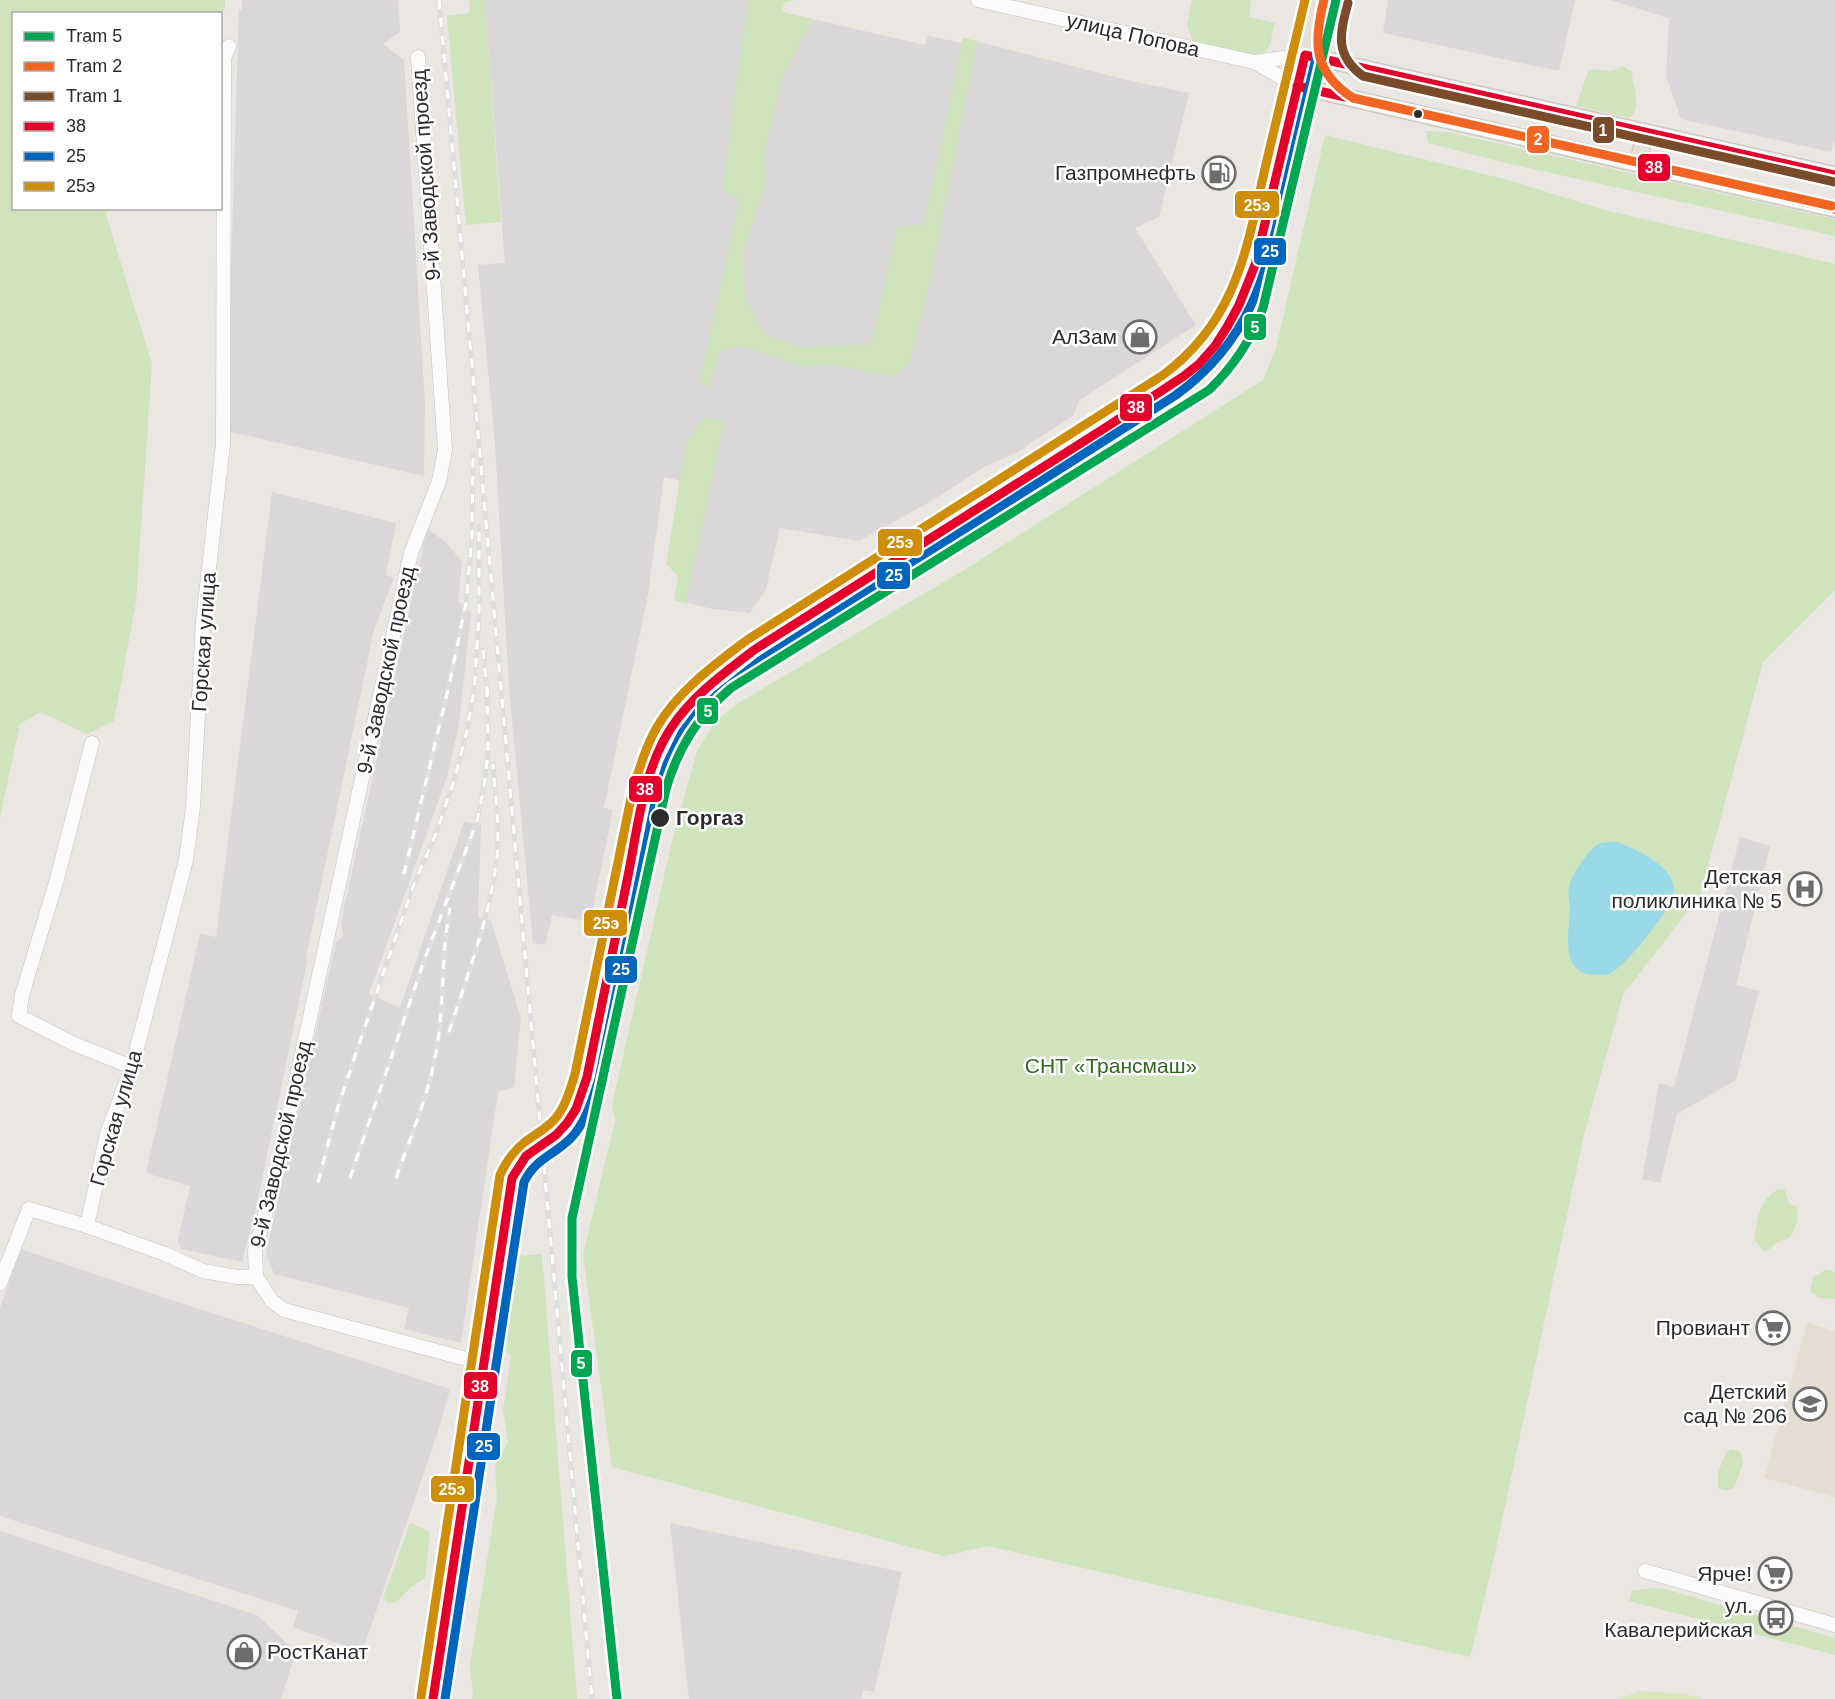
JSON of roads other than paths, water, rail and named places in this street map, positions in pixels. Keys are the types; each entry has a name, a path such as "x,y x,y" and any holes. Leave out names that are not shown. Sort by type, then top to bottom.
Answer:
{"main road":[{"path":"433,1699 512,1178 519,1163 530,1151 557,1135 577,1108 587,1077 644,795 652,766 662,743 673,725 707,687 754,650 1177,381 1199,364 1215,346 1239,305 1252,274 1265,228 1317,0"},
{"name":"улица Попова","path":"1305,55 1835,175"},
{"name":"улица Попова","path":"1297,86 1835,208"},
{"path":"1638,163 1645,132"}],"street":[{"name":"улица Попова","path":"978,0 1254,62 1297,86"},
{"name":"Горская улица","path":"87,1226 107,1134 132,1067 186,860 193,807 203,621 223,444 224,58 229,46"},
{"name":"улица Попова","path":"1254,62 1305,55"},
{"name":"9-й Заводской проезд","path":"256,1277 255,1250 273,1187 411,553 439,481 445,450 418,57"},
{"path":"92,743 57,879 22,995 19,1016 74,1044 132,1067"},
{"path":"0,1283 29,1209 87,1226 165,1254 203,1271 237,1277 256,1277 272,1301 284,1310 485,1364"},
{"path":"1645,1571 1835,1625"}],"water":[{"path":"1617,842 1641,853 1665,870 1673,884 1672,898 1652,930 1624,963 1609,974 1587,974 1579,971 1573,965 1568,947 1570,883 1576,870 1590,851 1599,844"}],"tram line":[{"name":"2","path":"1324,0 1318,30 1319,55 1330,78 1353,98 1832,206"},
{"name":"5","path":"617,1699 572,1277 572,1218 671,774 683,746 699,721 731,688 1209,390 1226,372 1247,342 1263,308 1336,0"},
{"name":"1","path":"1348,3 1343,24 1343,52 1347,60 1363,76 1835,182"},
{"path":"599,1525 596,1569 612,1699"}],"railway":[{"path":"439,0 592,1699"},
{"path":"404,874 466,603 472,537 473,455"},
{"path":"318,1182 338,1107 414,884 435,836 454,781 466,735 474,691 479,617 479,526"},
{"path":"483,650 488,698"},
{"path":"350,1178 425,958 477,821 488,752 487,690"},
{"path":"449,1032 476,949 493,885 498,839 493,764"},
{"path":"396,1178 433,1069 441,1016 450,908"}],"place":[{"name":"Газпромнефть","path":"1219,173"},
{"name":"АлЗам","path":"1140,337"},
{"name":"Горгаз","path":"660,818"},
{"name":"Детская поликлиника № 5","path":"1805,889"},
{"name":"Провиант","path":"1773,1328"},
{"name":"Детский сад № 206","path":"1810,1404"},
{"name":"Ярче!","path":"1775,1574"},
{"name":"ул. Кавалерийская","path":"1776,1618"},
{"name":"РостКанат","path":"244,1652"}],"park label":[{"name":"СНТ «Трансмаш»","path":"1111,1066"}]}
